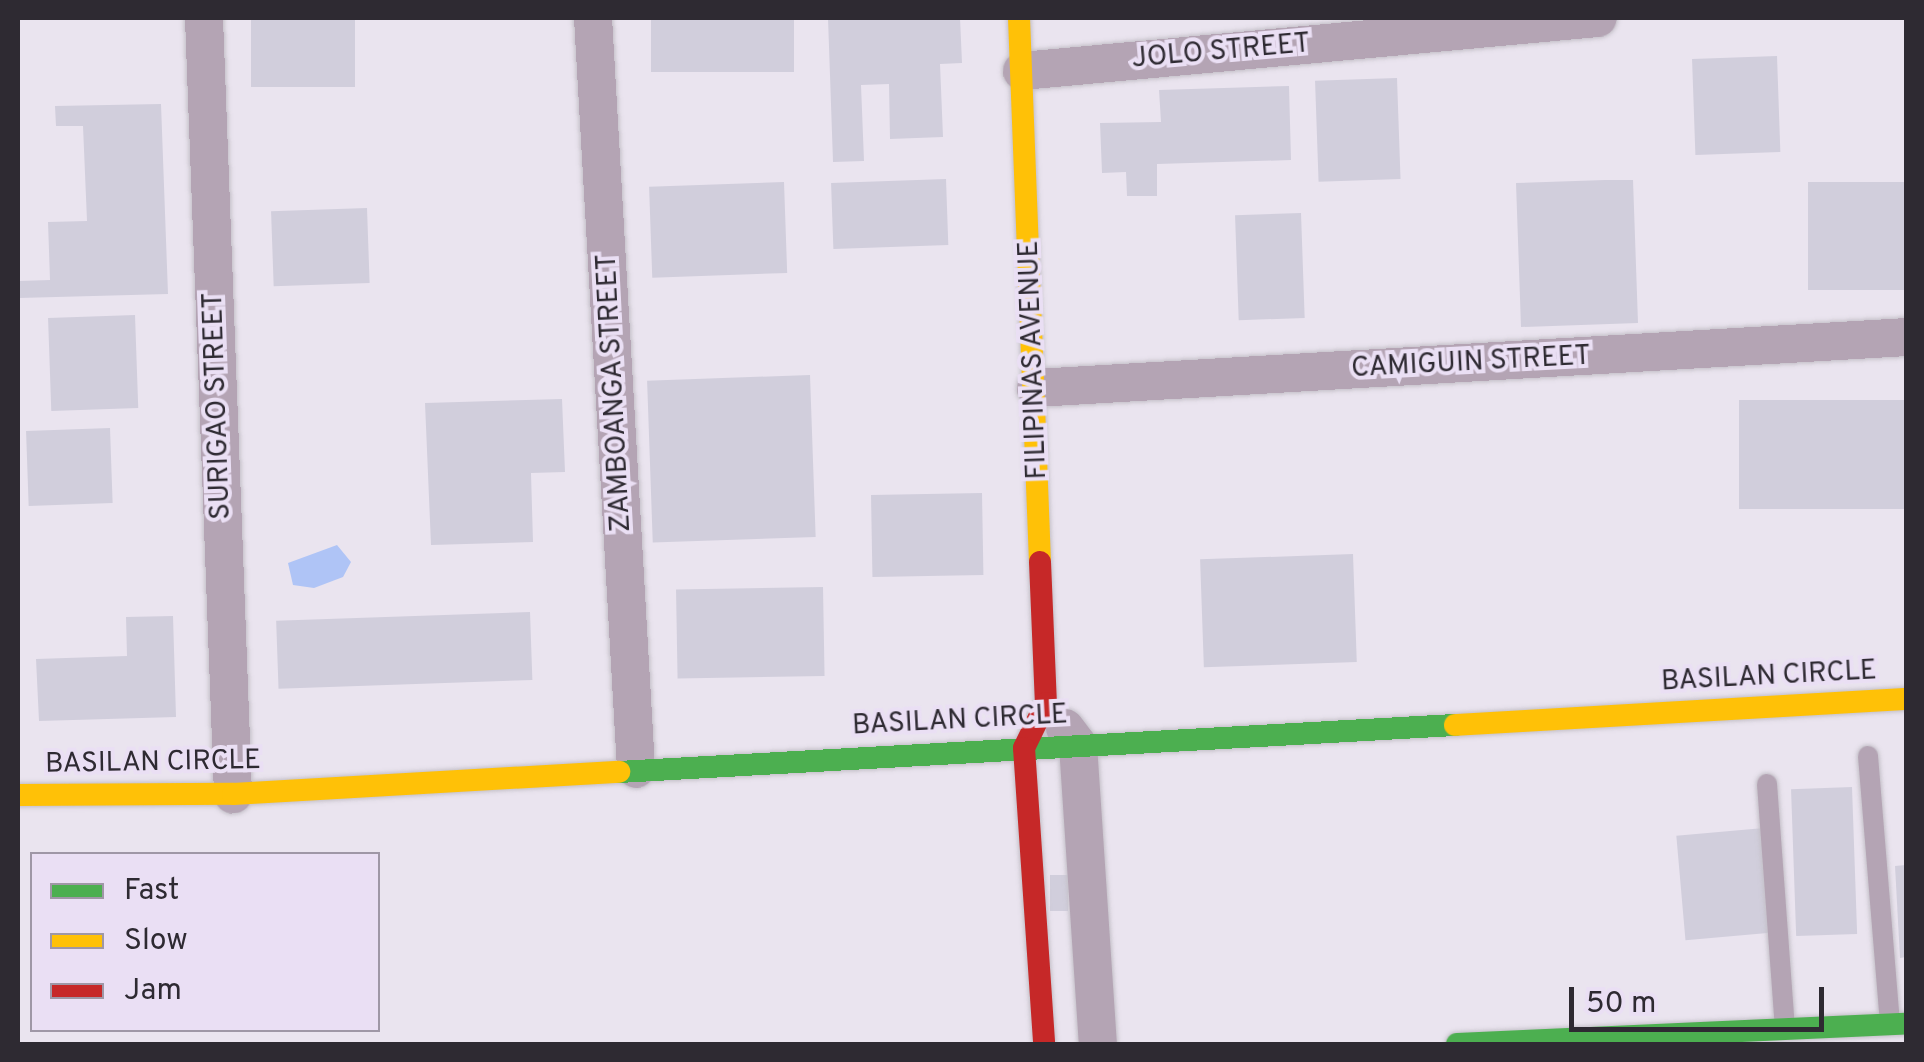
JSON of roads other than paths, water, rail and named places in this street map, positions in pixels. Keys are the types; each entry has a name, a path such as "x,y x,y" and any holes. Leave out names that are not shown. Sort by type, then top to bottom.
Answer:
{"street":[{"name":"SURIGAO STREET","path":"204,18 232,794"},
{"name":"ZAMBOANGA STREET","path":"594,18 636,769"},
{"name":"FILIPINAS AVENUE","path":"1019,18 1046,702 1024,748 1044,1044"},
{"name":"JOLO STREET","path":"1022,71 1598,18"},
{"name":"CAMIGUIN STREET","path":"1036,388 1906,337"},
{"name":"BASILAN CIRCLE","path":"18,795 232,794 1906,699"},
{"path":"1046,702 1078,745 1098,1044"},
{"path":"1457,1044 1607,1041 1898,1024"}],"lane":[{"path":"1868,756 1898,1024"},
{"path":"1767,784 1785,1029"}],"water":[{"path":"337,545 351,562 343,577 314,588 293,585 288,563"}]}
